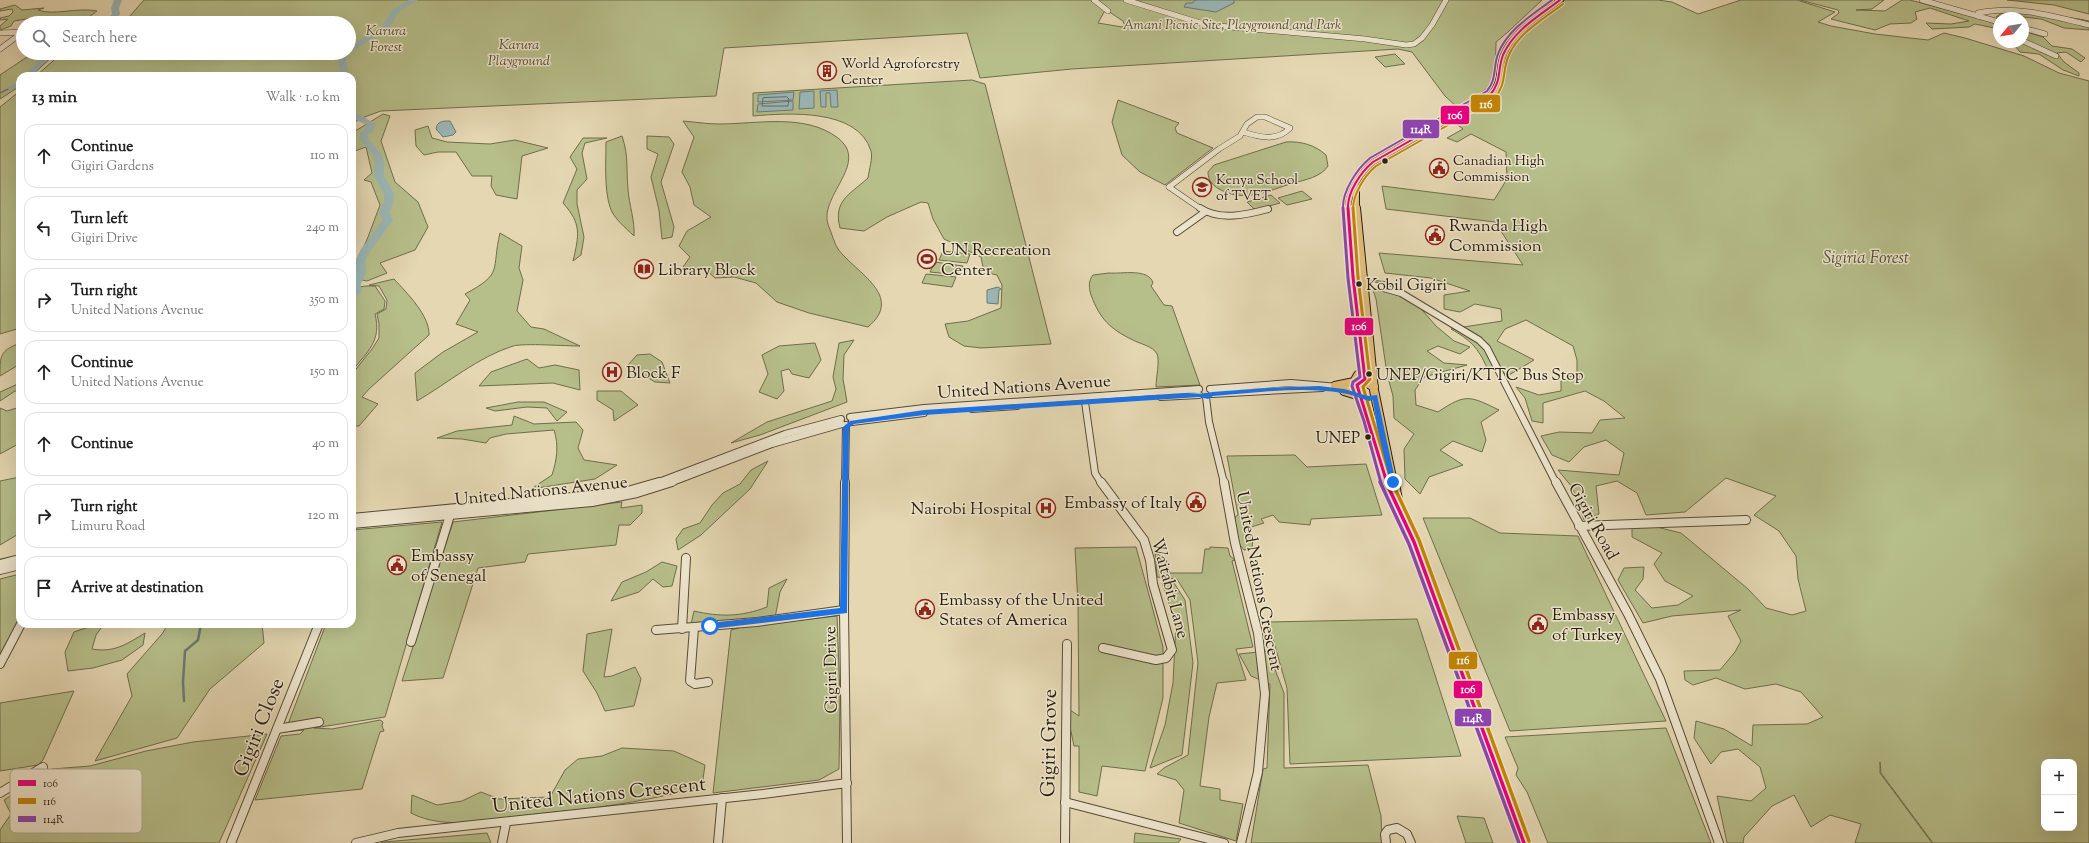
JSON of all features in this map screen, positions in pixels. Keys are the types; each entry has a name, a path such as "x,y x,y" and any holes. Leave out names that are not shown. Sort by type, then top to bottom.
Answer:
{"main road":[{"path":"1524,843 1414,542 1396,500 1390,493 1380,467 1369,420 1361,396 1360,384 1365,379 1353,277 1348,205 1351,193 1366,168 1385,154 1490,95 1498,87 1501,78 1503,56 1513,38 1560,0"},
{"path":"1356,186 1356,206 1375,391 1380,427 1396,493 1396,500"},
{"path":"1356,298 1365,301"},
{"path":"1335,386 1352,383 1357,379 1358,355 1361,342"},
{"path":"1360,384 1370,383 1375,391"},
{"path":"1344,391 1369,399 1375,391"}],"street":[{"path":"1094,0 1108,11"},
{"path":"1126,0 1207,25 1410,45 1422,38 1432,25 1446,0"},
{"path":"1922,0 1993,20"},
{"path":"1978,16 1978,13 1984,11 2005,10 2050,16 2089,25"},
{"path":"2029,30 2045,34"},
{"path":"0,33 16,32"},
{"path":"0,49 16,37"},
{"path":"2029,44 2056,56"},
{"path":"1243,132 1268,137 1285,133 1290,128 1265,117 1253,119 1247,124 1243,132 1169,187 1180,192 1205,212 1216,215 1250,214 1268,209"},
{"path":"1177,232 1205,212"},
{"name":"Gigiri Road","path":"1353,277 1364,283 1401,293 1449,321 1484,344 1579,526 1628,614 1660,679 1719,843"},
{"path":"1355,287 1364,283"},
{"name":"United Nations Avenue","path":"356,518 450,515 592,502 631,496 706,470 762,448 846,422 924,412 1205,393 1292,383 1351,388 1360,384"},
{"name":"United Nations Avenue","path":"356,523 382,518 624,492 652,485 781,435 924,408 1266,390 1319,388 1344,391"},
{"name":"United Nations Crescent","path":"1205,393 1209,422 1223,476 1235,543 1258,633 1265,694 1258,772 1241,843"},
{"name":"Waitabit Lane","path":"1085,402 1095,473 1111,498 1144,540 1150,560 1153,584 1172,650 1169,656 1162,660 1156,660 1103,648"},
{"name":"Gigiri Drive","path":"846,422 844,610 847,843"},
{"path":"410,642 450,515"},
{"path":"1579,526 1746,520"},
{"path":"682,629 686,558"},
{"path":"0,564 16,561"},
{"path":"0,570 16,566"},
{"path":"656,630 757,622 844,610"},
{"path":"0,664 19,628"},
{"name":"Gigiri Close","path":"231,843 317,628"},
{"path":"694,628 689,678 690,681 695,684 708,682"},
{"name":"Gigiri Grove","path":"1066,843 1065,802 1068,644"},
{"path":"277,729 319,722"},
{"name":"United Nations Crescent","path":"356,843 396,833 847,783"},
{"path":"0,793 10,787"},
{"path":"718,843 722,798"},
{"path":"1065,802 1224,843"},
{"path":"502,843 506,822"},
{"path":"1386,843 1385,834 1392,828 1403,830 1407,834 1411,843"}],"green space":[{"path":"144,0 1542,0 1496,42 1495,83 1458,108 1445,96 1412,52 1398,49 1072,69 980,78 967,33 724,48 716,96 381,111 356,122 356,72 41,72 54,60 356,60 356,16 130,16","holes":["1108,11 1123,21 1125,26 1122,27 1098,23 1104,12"]},
{"name":"Sigiria Forest","path":"1559,0 1658,0 1672,2 1698,14 1741,0 1797,0 1835,12 1818,22 1831,26 1875,34 1928,40 1944,33 2024,56 2059,73 2089,81 2089,843 1933,843 1881,773 1880,762 1880,773 1932,843 1855,843 1861,824 1830,815 1811,827 1794,795 1772,806 1744,837 1743,843 1727,843 1717,796 1751,801 1766,788 1760,767 1738,749 1721,752 1711,764 1694,738 1696,721 1724,729 1752,746 1753,725 1807,724 1823,717 1801,692 1776,684 1745,689 1716,678 1693,685 1685,680 1684,671 1720,670 1735,652 1741,641 1728,616 1741,610 1672,616 1643,623 1618,580 1624,568 1644,567 1643,579 1635,590 1652,608 1678,605 1693,596 1665,581 1654,564 1662,553 1632,537 1632,521 1681,533 1748,589 1766,608 1792,615 1806,611 1798,579 1796,556 1779,531 1754,515 1776,496 1726,478 1685,512 1646,515 1637,493 1617,481 1596,486 1599,514 1584,520 1572,487 1558,470 1619,475 1624,453 1606,440 1584,447 1569,462 1552,455 1541,436 1559,432 1592,433 1600,420 1625,418 1604,401 1585,391 1543,403 1543,423 1532,421 1525,398 1516,387 1539,395 1561,391 1561,381 1577,373 1577,360 1573,346 1526,320 1505,329 1497,341 1534,360 1509,375 1487,368 1477,349 1451,329 1502,321 1501,309 1475,304 1460,312 1444,309 1444,295 1470,291 1431,278 1385,273 1379,253 1523,265 1495,222 1386,209 1382,186 1494,200 1507,179 1506,152 1471,134 1457,142 1447,138 1463,129 1455,123 1453,115 1500,86 1507,46"},
{"path":"1800,0 1884,0 1872,9 1856,10 1885,11 1902,0 1910,0 1993,22 1993,28 1975,24 1969,27 1932,29 1926,23 1951,24 1969,21 1930,8 1915,12 1917,19 1911,23 1890,24 1875,30 1831,19 1839,13 1838,10"},
{"path":"2007,0 2089,0 2089,14 2054,5"},
{"path":"15,5 22,10 44,8 38,10 44,12 82,10 97,11 90,16 16,16 16,21 14,21 11,26 0,30 0,26 8,19 0,20 0,18 9,16 13,12 12,9 0,11 0,9"},
{"path":"2029,13 2089,21 2089,30 2064,28 2041,19 2029,18"},
{"path":"2029,33 2043,37 2052,46 2072,49 2085,58 2081,62 2066,52 2057,53 2064,62 2079,73 2079,76 2063,70 2039,54 2020,52 2017,48 2029,48"},
{"path":"1395,54 1405,64 1385,67 1375,57"},
{"path":"22,60 49,60 35,72 16,72 16,89 0,99 0,75"},
{"path":"972,80 985,84 1051,344 981,348 964,346 949,337 945,324 968,321 1001,308 1002,285 997,275 984,272 981,257 944,239 933,219 928,203 921,202 887,217 864,231 840,228 838,219 839,211 844,199 868,178 871,151 864,137 852,127 837,120 820,116 784,114 753,116 753,93"},
{"path":"16,94 16,329 0,334 0,107"},
{"path":"1118,100 1179,123 1175,128 1177,133 1213,148 1165,185 1140,172 1122,155 1112,122"},
{"path":"383,114 390,116 381,141 395,182 418,202 428,227 415,250 380,263 387,273 367,281 356,279 356,265 380,205 371,182 364,180 372,173 366,147 356,151 356,131"},
{"path":"683,121 719,124 781,122 811,125 825,130 838,138 847,148 849,159 846,170 830,204 827,216 829,227 838,249 874,285 880,295 881,305 878,316 868,327 809,313 777,302 756,283 734,277 715,278 705,269 683,267 690,257 679,246 687,231 711,217 694,205 690,187 682,172 694,137"},
{"path":"428,126 432,138 447,142 490,144 515,140 548,148 522,156 517,199 496,195 491,186 492,176 472,176 456,152 438,152 424,155 416,146 415,130"},
{"path":"622,136 626,157 628,189 634,224 634,236 614,215 610,207 607,192 606,142"},
{"path":"647,136 669,137 674,144 661,182 674,227 672,237 662,239 659,210 651,177 658,154 647,149"},
{"path":"583,138 607,138 585,143 582,153 587,179 577,190 577,204 584,237 581,255 573,261 577,244 576,224 569,210 563,203 577,169 570,157"},
{"path":"1286,142 1297,142 1312,146 1326,155 1328,166 1321,173 1312,178 1256,194 1238,195 1228,193 1212,184 1208,172 1214,165"},
{"path":"1302,191 1312,199 1287,205 1278,198"},
{"path":"1271,195 1280,203 1255,210 1247,202"},
{"path":"500,233 522,246 519,268 523,280 517,311 531,327 544,329 580,346 513,346 475,363 417,401 415,373 443,352 478,332 456,324 470,300 465,294 486,281 494,270"},
{"path":"943,251 970,254 967,263 939,260"},
{"path":"935,262 963,266 959,275 930,272"},
{"path":"1109,273 1134,273 1146,275 1150,278 1153,283 1151,286 1164,305 1172,306 1200,385 1156,387 1158,357 1155,351 1118,332 1102,317 1094,303 1089,287 1091,277 1093,275"},
{"path":"926,274 956,277 952,287 922,283"},
{"path":"394,279 417,305 422,313 426,320 429,335 362,397 378,404 359,426 356,426 356,369 379,338 377,314 386,309 387,300 379,286 369,285"},
{"path":"1370,280 1389,282 1416,303 1436,326 1454,341 1470,347 1460,354 1438,346 1427,351 1444,363 1467,365 1424,377 1415,390 1416,405 1438,412 1462,399 1474,399 1499,410 1481,422 1486,440 1482,452 1453,441 1440,450 1463,465 1429,477 1420,494 1405,479 1404,449 1414,434 1394,418 1393,396 1387,374 1376,299"},
{"path":"375,286 385,301 384,309 375,314 377,323 375,339 372,346 356,366 356,287"},
{"path":"854,340 844,355 843,379 847,402 760,435 731,443 767,422 832,401 836,389 833,377 839,343"},
{"path":"815,343 821,360 809,378 792,374 789,369 781,371 784,391 777,399 759,392 768,374 762,355 779,346"},
{"path":"16,345 16,366 0,376 1,358 8,349"},
{"path":"650,354 662,362 670,383 655,382 628,365 637,355"},
{"path":"527,359 539,368 555,365 579,370 580,390 553,383 479,386 491,372"},
{"path":"16,385 16,391 0,401 0,392"},
{"path":"597,391 621,391 638,405 614,421 613,410 597,400"},
{"path":"518,402 544,402 567,412 557,421 547,408 527,407 495,411 486,408"},
{"path":"0,408 7,411 16,408 16,445 0,454"},
{"path":"514,416 534,424 576,422 583,430 578,448 584,460 617,465 595,479 531,489 552,475 557,452 554,430 506,434 490,438 486,443 462,439 437,438 457,431 512,425"},
{"path":"1295,455 1307,467 1366,464 1382,515 1311,519 1310,525 1279,522 1273,515 1261,519 1264,523 1248,528 1253,537 1252,549 1244,550 1237,541 1235,517 1238,515 1227,456"},
{"path":"768,461 750,489 701,535 678,550 676,539 683,529 700,523 712,505 723,493 740,484 751,470"},
{"path":"16,478 16,535 0,545 0,481"},
{"path":"622,502 621,508 642,505 642,513 630,525 619,525 616,545 528,554 525,562 478,568 443,678 402,681 453,522"},
{"path":"1423,518 1470,518 1500,533 1578,536 1666,721 1510,731"},
{"path":"442,522 385,717 314,728 332,729 380,720 383,722 382,726 384,731 380,732 362,789 255,800 281,736 300,734 304,730 285,732 324,628 356,628 356,530"},
{"path":"1136,547 1163,647 1163,698 1145,771 1102,766 1097,796 1079,792 1079,746 1074,746 1070,727 1070,710 1079,716 1078,605 1075,548"},
{"path":"1210,547 1228,548 1230,556 1235,560 1232,561 1253,647 1236,649 1246,680 1217,683 1209,717 1200,786 1220,789 1220,800 1243,804 1236,841 1179,823 1184,790 1176,780 1157,774 1164,768 1188,755 1198,663 1190,600 1177,579 1157,577 1155,552 1166,560 1170,573 1202,573 1205,549 1210,549"},
{"path":"662,562 677,566 672,586 663,587 653,579 639,592 611,601 622,582 646,572"},
{"path":"16,575 16,628 17,628 0,659 0,579"},
{"path":"787,579 780,592 774,623 837,616 840,696 839,769 819,780 713,793 731,630 739,628 691,624 694,611 730,615 748,613 767,607 769,588"},
{"path":"1172,580 1185,600 1193,663 1182,755 1150,768 1165,725 1173,683 1176,623 1162,583"},
{"path":"1417,619 1461,756 1290,764 1287,688 1268,622"},
{"path":"85,628 101,628 96,635 92,649 100,650 120,647 145,633 143,645 122,660 93,668 68,671 65,652 74,632"},
{"path":"166,628 262,628 264,643 210,689 177,738 95,761 132,696 127,674"},
{"path":"612,629 604,677 612,676 635,667 641,679 634,706 605,711 597,693 583,671 587,634"},
{"path":"1268,651 1284,693 1284,768 1368,765 1381,816 1382,843 1251,843 1263,769 1267,768 1270,684 1251,676 1239,654"},
{"path":"74,691 43,760 38,765 0,771 0,703"},
{"path":"1666,728 1711,843 1548,843 1527,792 1516,775 1518,768 1505,737"},
{"path":"267,734 219,843 0,843 0,830 10,815 10,833 142,833 142,769 52,769 90,766 146,751 193,742"},
{"path":"622,748 674,751 705,765 702,786 659,797 616,805 484,821 453,823 424,818 411,813 412,795 437,805 462,801 481,792 499,799 550,797 565,770 578,759 602,756"},
{"path":"10,796 10,812 4,800"},
{"path":"1457,816 1484,818 1493,843 1466,843"},
{"path":"487,833 491,843 381,843 384,842"},
{"path":"1135,833 1181,839 1178,843 1134,843"}],"water":[{"path":"1196,0 1234,0 1234,3 1216,12 1184,7 1186,3 1192,3"},
{"path":"837,90 838,107 831,107 830,93 826,93 826,107 821,107 820,91"},
{"path":"814,91 814,108 799,109 800,92"},
{"path":"794,92 793,100 758,102 758,95"},
{"path":"793,101 793,110 757,112 758,104"},
{"path":"450,121 456,132 453,135 443,137 436,129 437,126 441,122"},
{"path":"998,287 1001,289 999,290 998,304 987,303 987,290"}],"waterway":[{"path":"114,16 116,14 115,8 118,0"},
{"path":"356,46 385,28 396,11 414,0"},
{"path":"32,72 43,60"},
{"path":"342,60 344,72"},
{"path":"10,88 16,85"},
{"path":"0,93 10,88"},
{"path":"356,117 372,124 369,131 364,134 364,140 378,155 380,164 379,176 386,186 389,194 389,202 384,213 388,220 366,249 360,261 361,272 356,284"},
{"path":"356,284 356,293"},
{"path":"184,701 183,682 185,651 198,640 200,628"}],"transit line":[{"name":"114R","path":"1519,843 1409,544 1378,477 1364,421 1352,386 1353,382 1360,377 1348,278 1343,205 1349,186 1362,165 1370,158 1487,91 1494,82 1498,54 1502,45 1514,30 1552,0"},
{"name":"106","path":"1524,843 1414,542 1383,475 1369,420 1357,385 1365,379 1353,277 1348,205 1353,189 1366,168 1373,162 1490,95 1498,85 1501,62 1507,47 1520,31 1560,0"},
{"name":"116","path":"1529,841 1419,540 1388,473 1374,419 1363,387 1370,379 1358,277 1353,206 1358,191 1370,171 1376,166 1494,99 1504,83 1506,63 1512,49 1525,34 1563,4"}],"place":[{"name":"World Agroforestry Center","path":"827,71"},
{"name":"Canadian High Commission","path":"1439,168"},
{"name":"Kenya School of TVET","path":"1202,187"},
{"name":"Rwanda High Commission","path":"1435,235"},
{"name":"UN Recreation Center","path":"927,259"},
{"name":"Library Block","path":"644,269"},
{"name":"Kobil Gigiri","path":"1359,284"},
{"name":"Block F","path":"612,372"},
{"name":"UNEP/Gigiri/KTTC Bus Stop","path":"1369,374"},
{"name":"UNEP","path":"1368,437"},
{"name":"Embassy of Italy","path":"1196,502"},
{"name":"Nairobi Hospital","path":"1046,508"},
{"name":"Embassy of Senegal","path":"397,565"},
{"name":"Embassy of the United States of America","path":"925,609"},
{"name":"Embassy of Turkey","path":"1538,624"}],"route":[{"path":"710,626 757,622 844,610 846,425 849,425 852,422 924,412 1123,399 1199,395 1202,397 1208,397 1212,394 1319,388 1356,393 1369,399 1372,399 1375,396 1380,427 1393,482"}],"park label":[{"name":"Amani Picnic Site, Playground and Park","path":"1232,24"},
{"name":"Karura Forest","path":"386,38"},
{"name":"Karura Playground","path":"519,52"}]}
